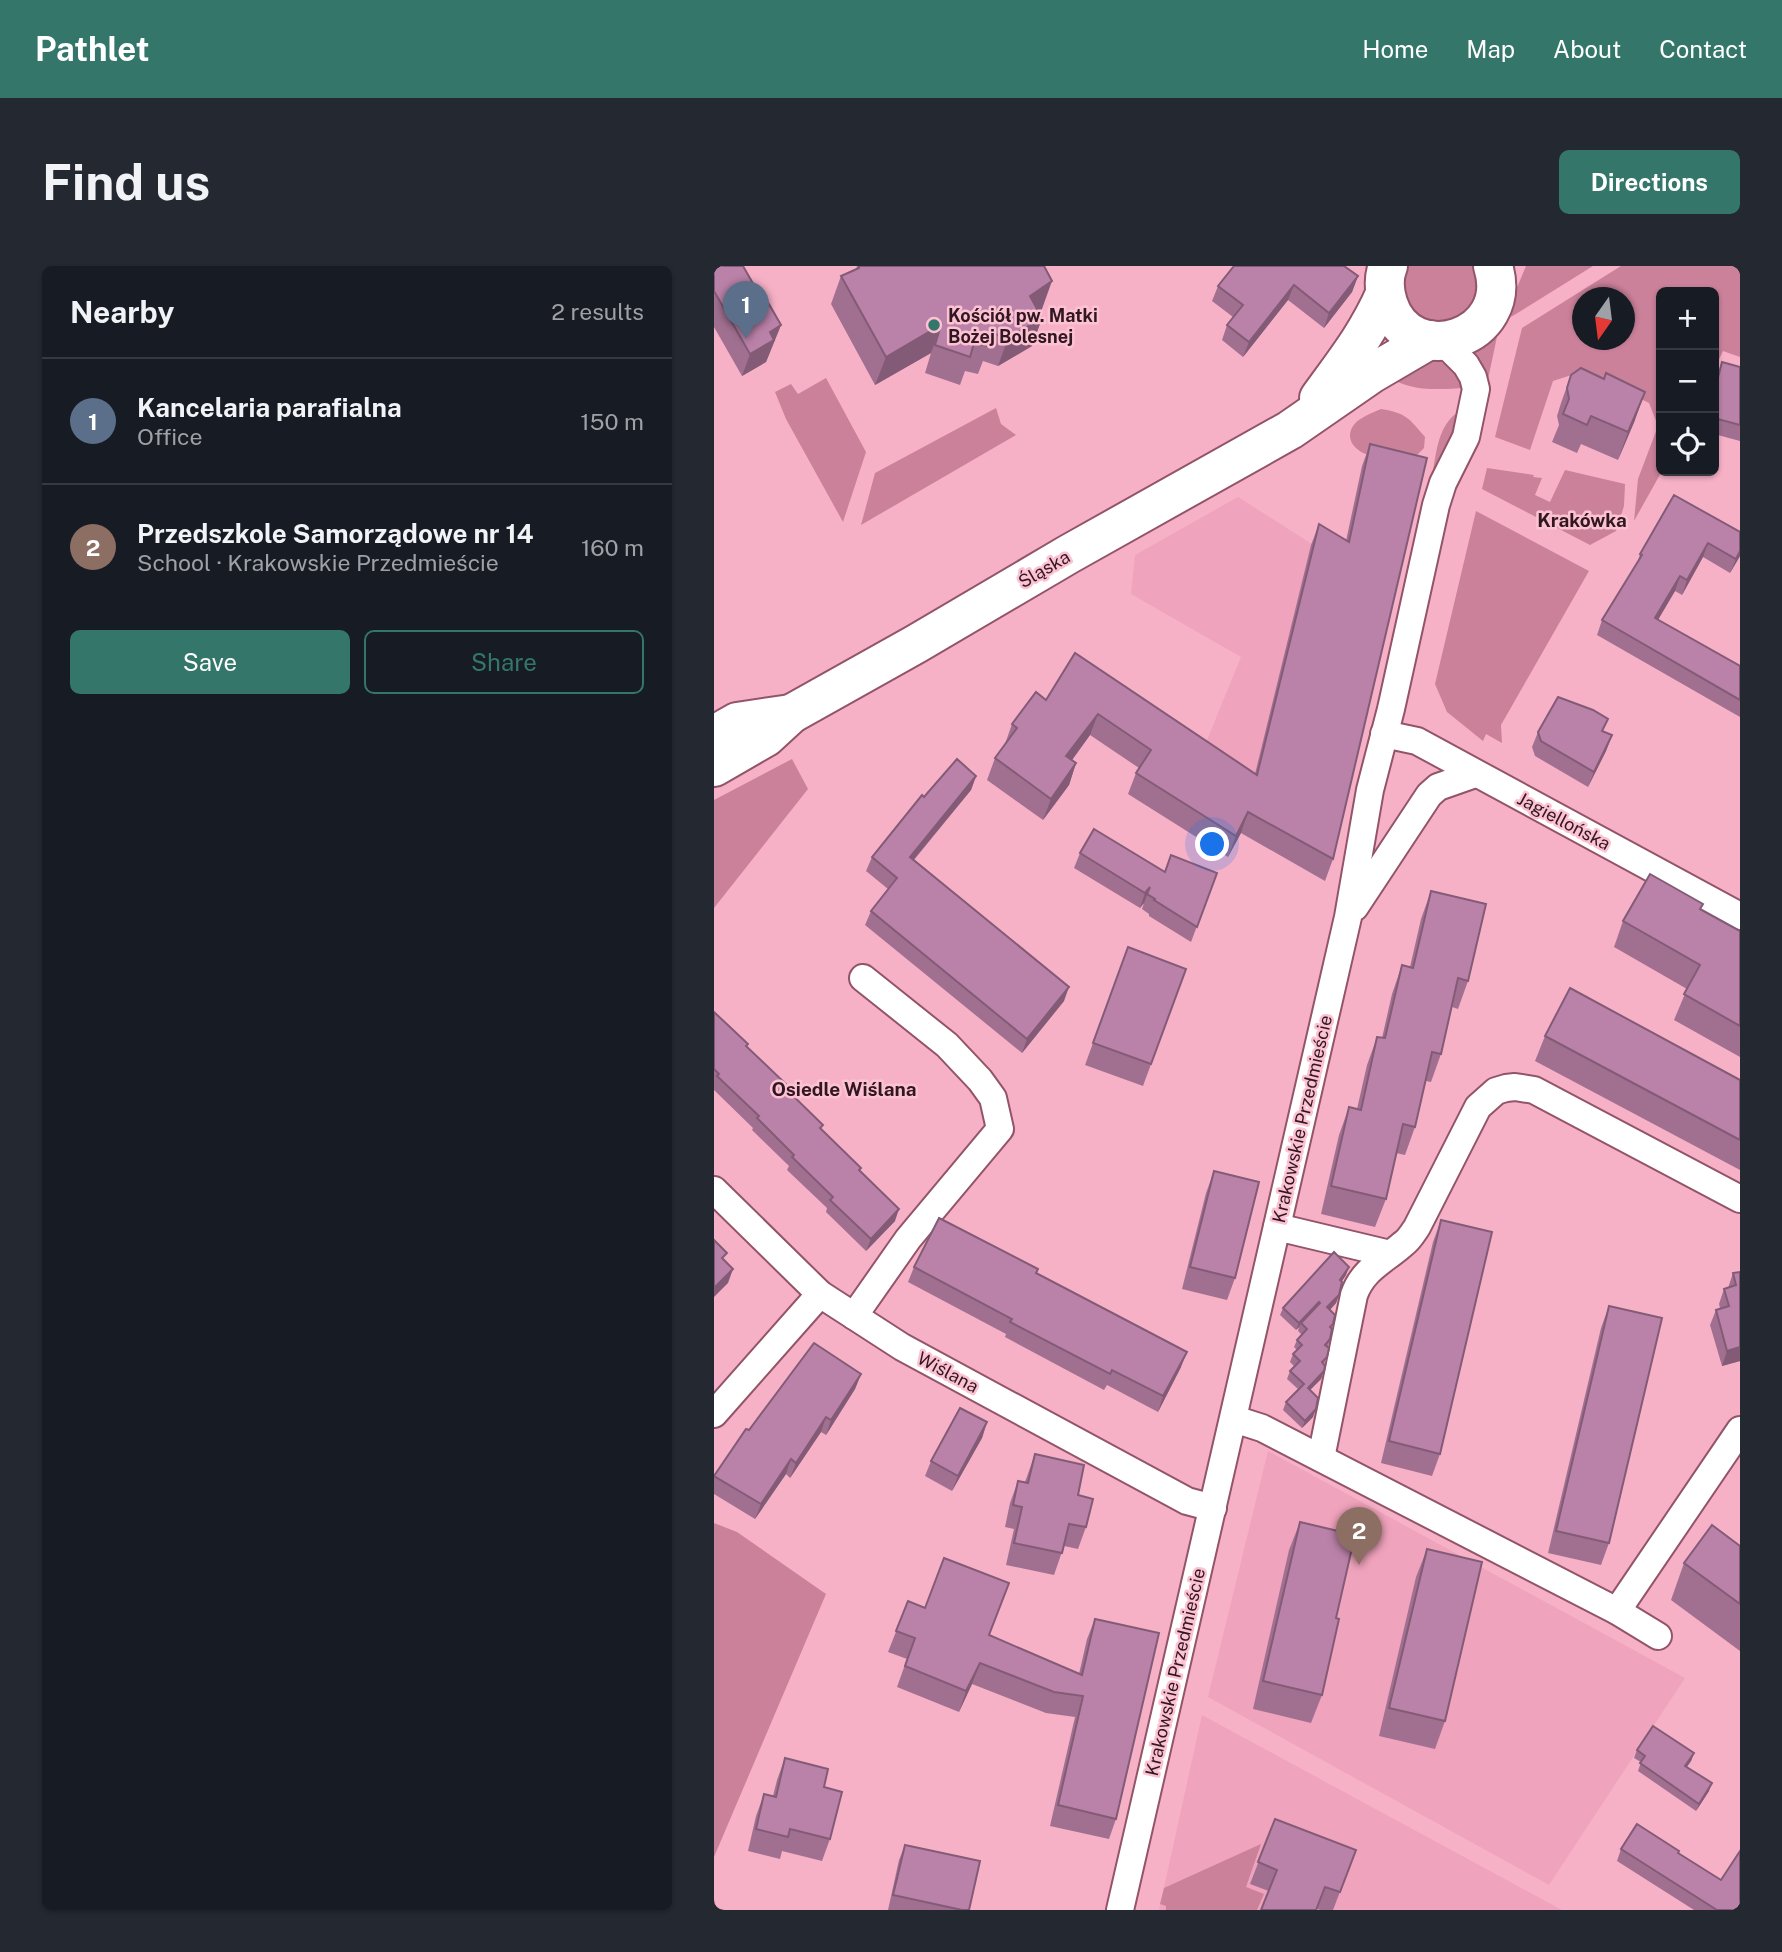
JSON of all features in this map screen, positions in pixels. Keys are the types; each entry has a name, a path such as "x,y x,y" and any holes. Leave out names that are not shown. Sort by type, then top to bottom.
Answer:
{"main road":[{"name":"Śląska","path":"714,767 766,737 791,714 1298,425 1371,374 1436,341 1466,335 1478,328 1494,305 1499,270"},
{"name":"Śląska","path":"1298,425 1362,340 1374,320 1387,280"},
{"path":"1387,280 1390,309 1399,323 1412,333 1436,341"},
{"name":"Śląska","path":"714,735 737,722 791,714"}],"street":[{"name":"Krakowskie Przedmieście","path":"1120,1910 1348,918 1370,790 1436,505 1443,483 1466,437 1474,402 1476,389 1473,377 1460,357 1436,341"},
{"name":"Jagiellońska","path":"1384,734 1417,741 1740,916"},
{"path":"1348,918 1429,795 1438,787 1475,774"},
{"path":"854,1316 908,1239 1000,1129 993,1098 980,1080 947,1045 863,978"},
{"path":"1321,1458 1357,1284 1373,1265 1406,1243 1417,1227 1478,1107 1496,1091 1515,1087 1534,1090 1740,1199"},
{"name":"Wiślana","path":"714,1190 820,1294 902,1347 1187,1501 1213,1508"},
{"path":"1278,1227 1390,1254"},
{"path":"714,1414 820,1294"},
{"path":"1234,1419 1262,1428 1321,1458 1617,1611 1658,1636"},
{"path":"1617,1611 1740,1430"}],"shaded area":[{"path":"1408,266 1472,266 1477,287 1474,303 1464,314 1450,320 1434,320 1420,315 1409,305 1404,288"},
{"path":"1526,266 1593,266 1511,317 1516,290"},
{"path":"1621,266 1740,266 1740,357 1723,351 1719,359 1719,287 1656,287 1656,421 1649,403 1584,371 1553,381 1530,450 1495,437 1522,328 1572,297 1572,350 1635,350 1635,287 1587,287"},
{"path":"1498,332 1487,384 1469,353 1485,345"},
{"path":"1432,360 1449,366 1466,388 1420,388 1394,380"},
{"path":"826,378 866,452 843,522 786,419 775,392 791,384 798,394"},
{"path":"996,408 1001,424 1016,435 861,525 875,473"},
{"path":"1381,409 1406,417 1425,437 1424,448 1414,458 1369,455 1353,445 1350,436 1355,423"},
{"path":"1458,412 1460,425 1431,483 1441,434"},
{"path":"1656,431 1656,476 1659,476 1634,521 1638,479"},
{"path":"1487,468 1542,478 1535,495 1550,502 1565,470 1625,484 1624,506 1616,531 1590,545 1482,489"},
{"path":"1238,497 1392,595 1325,881 1241,833 1198,762 1241,657 1131,594 1135,555"},
{"path":"1476,511 1589,571 1501,725 1502,743 1486,734 1483,741 1447,712 1435,684"},
{"path":"792,759 808,789 714,908 714,800"},
{"path":"1268,1451 1685,1678 1549,1885 1208,1697"},
{"path":"714,1523 737,1532 826,1594 714,1857"},
{"path":"1202,1715 1562,1910 1159,1910"},
{"path":"1261,1844 1246,1887 1264,1894 1257,1910 1166,1910 1166,1906 1160,1904 1164,1888"}],"building":[{"path":"714,266 743,266 781,325 770,332 774,340 750,354 714,291"},
{"name":"Kościół pw. Matki Bożej Bolesnej","path":"859,266 1044,266 1052,281 1030,296 1042,318 1008,338 992,333 988,346 974,343 970,357 935,345 941,325 886,357 841,276"},
{"path":"1234,266 1344,266 1358,276 1329,313 1294,285 1249,342 1227,325 1243,305 1218,286"},
{"path":"1722,362 1740,367 1740,425 1719,419 1719,374"},
{"path":"1581,368 1604,379 1606,373 1645,392 1628,432 1591,416 1587,425 1563,414 1569,399 1567,388 1571,375"},
{"path":"1370,444 1427,458 1333,859 1248,812 1236,836 1136,773 1151,750 1098,714 1066,756 1076,763 1051,799 995,758 1017,728 1012,724 1036,692 1046,700 1075,653 1257,775 1319,524 1349,542"},
{"path":"1674,495 1740,532 1740,551 1736,559 1708,543 1687,580 1680,576 1655,618 1740,666 1740,700 1602,620 1642,555 1640,554"},
{"path":"1558,697 1593,710 1608,719 1602,731 1612,735 1594,772 1541,741 1538,732"},
{"path":"957,759 976,776 910,857 1069,987 1027,1039 871,911 897,878 872,857 922,795 924,797"},
{"path":"1094,829 1165,872 1171,855 1217,873 1197,927 1154,900 1147,894 1150,887 1145,893 1080,853"},
{"path":"1650,874 1703,904 1700,909 1740,931 1740,1026 1684,994 1700,965 1623,921"},
{"path":"1431,891 1486,904 1468,981 1458,978 1441,1054 1432,1052 1415,1127 1403,1124 1386,1199 1331,1186 1349,1107 1361,1110 1377,1037 1385,1038 1402,965 1413,968"},
{"path":"1128,947 1186,969 1151,1064 1093,1043"},
{"path":"1570,988 1740,1080 1740,1140 1545,1036"},
{"path":"714,1012 788,1086 785,1088 823,1125 820,1128 899,1209 871,1239 830,1200 833,1197 792,1157 794,1155 757,1118 759,1116 717,1076 719,1074 714,1069"},
{"path":"1214,1171 1259,1182 1235,1278 1190,1267"},
{"path":"939,1218 1038,1269 1036,1273 1187,1352 1163,1396 1112,1370 1110,1374 1010,1322 1012,1319 914,1267"},
{"path":"1441,1220 1492,1232 1440,1454 1389,1441"},
{"path":"714,1240 727,1253 722,1258 733,1269 714,1288"},
{"path":"1334,1252 1349,1267 1340,1280 1342,1282 1339,1295 1327,1307 1335,1315 1330,1327 1330,1339 1325,1345 1329,1348 1327,1357 1322,1362 1324,1371 1308,1388 1318,1398 1316,1409 1305,1421 1286,1402 1304,1384 1290,1371 1300,1361 1293,1354 1302,1345 1297,1340 1307,1329 1301,1323 1320,1303 1299,1323 1283,1308"},
{"path":"1740,1272 1740,1347 1727,1351 1716,1310 1729,1306 1724,1289 1736,1285 1733,1273"},
{"path":"1609,1306 1662,1318 1609,1543 1556,1531"},
{"path":"814,1343 861,1374 831,1420 826,1417 796,1463 791,1459 761,1504 714,1476 746,1429 749,1430"},
{"path":"960,1408 987,1422 958,1476 931,1461"},
{"path":"1035,1454 1084,1465 1078,1495 1093,1499 1086,1527 1069,1524 1062,1553 1014,1543 1022,1507 1013,1505 1018,1481 1028,1483"},
{"path":"1300,1522 1355,1535 1322,1695 1263,1681"},
{"path":"1712,1525 1740,1546 1740,1604 1684,1563"},
{"path":"1427,1549 1482,1562 1445,1721 1389,1708"},
{"path":"944,1558 1009,1583 989,1635 1082,1675 1095,1619 1159,1633 1116,1819 1058,1805 1083,1696 1054,1692 980,1663 966,1691 905,1666 915,1638 896,1631 908,1601 925,1608"},
{"path":"1653,1726 1694,1753 1685,1766 1712,1783 1699,1804 1640,1763 1645,1756 1637,1750"},
{"path":"785,1758 828,1769 824,1787 842,1792 830,1839 790,1829 788,1837 756,1829 764,1794 776,1797"},
{"path":"1275,1819 1356,1850 1340,1892 1325,1887 1316,1910 1261,1910 1277,1870 1258,1862"},
{"path":"1637,1824 1721,1880 1740,1851 1740,1910 1717,1910 1621,1849"},
{"path":"905,1845 980,1861 969,1910 893,1895"}],"place":[{"name":"Kościół pw. Matki Bożej Bolesnej","path":"934,325"},
{"name":"Kancelaria parafialna","path":"746,339"},
{"name":"Przedszkole Samorządowe nr 14","path":"1359,1565"}],"district":[{"name":"Krakówka","path":"1582,520"},
{"name":"Osiedle Wiślana","path":"844,1089"}]}
